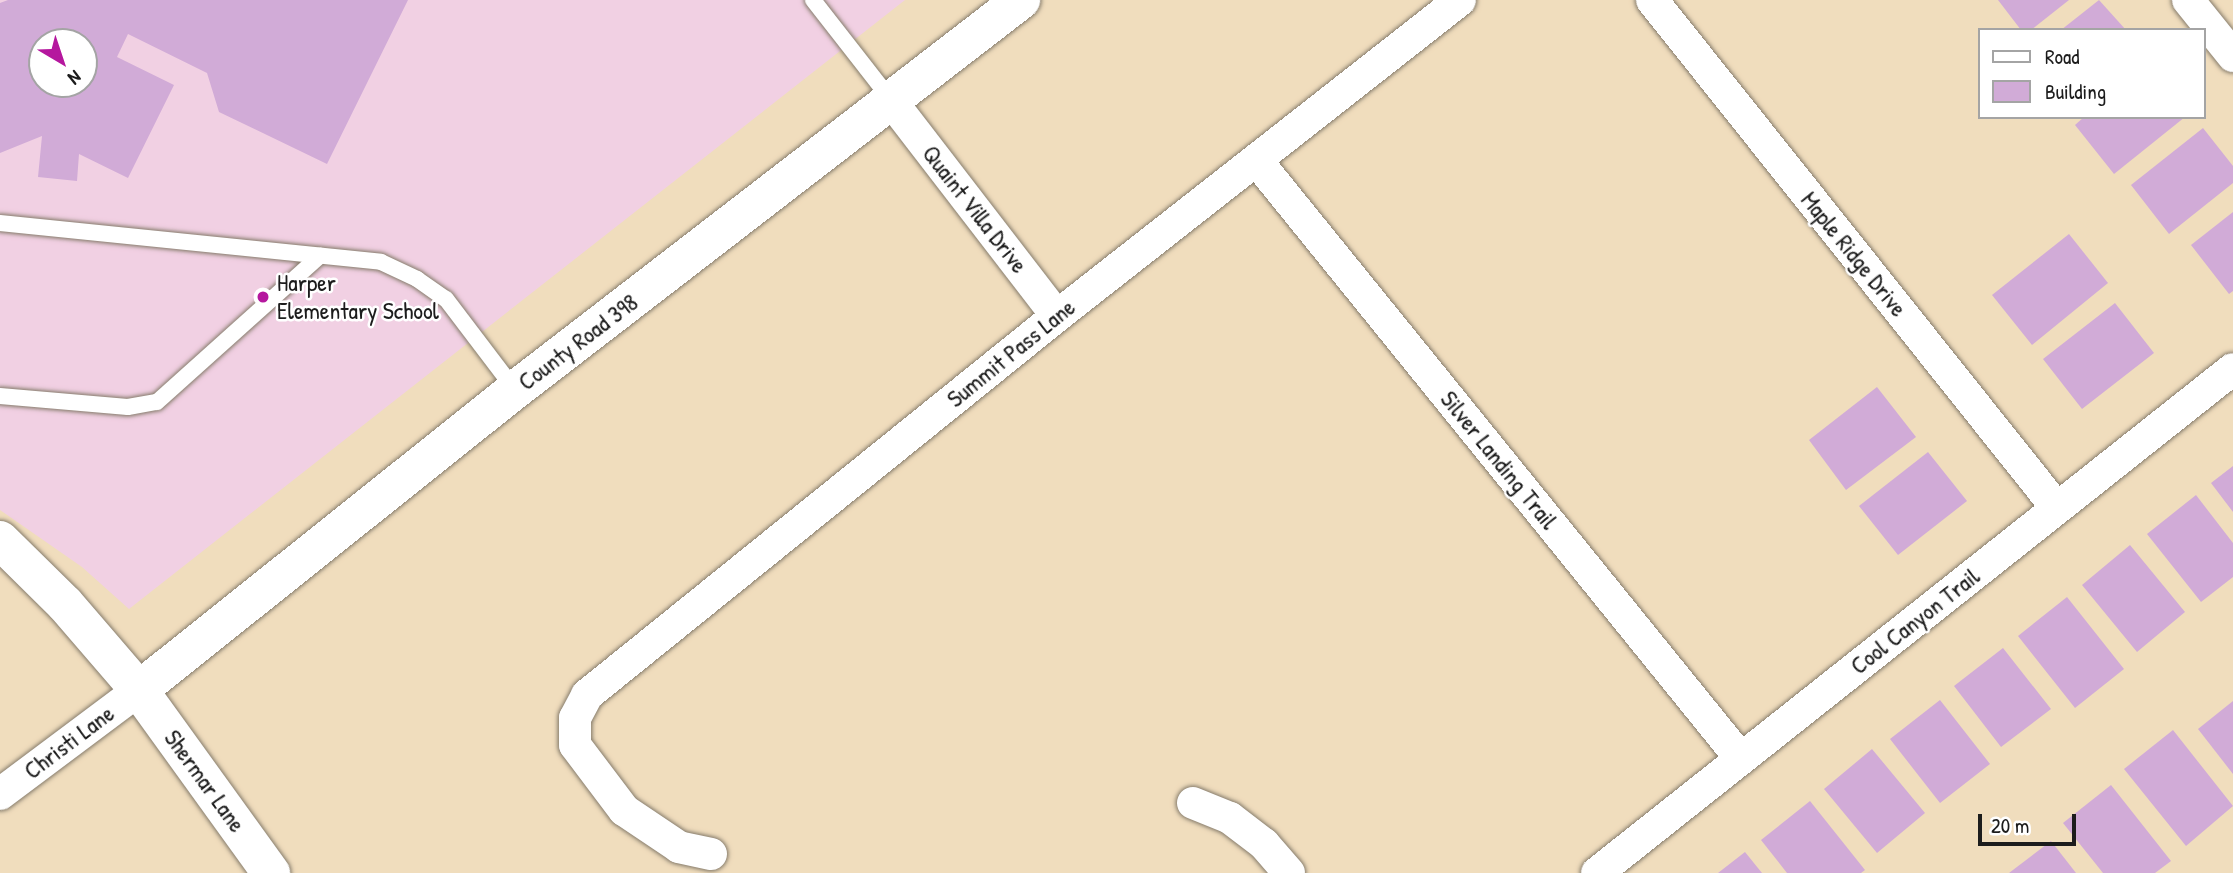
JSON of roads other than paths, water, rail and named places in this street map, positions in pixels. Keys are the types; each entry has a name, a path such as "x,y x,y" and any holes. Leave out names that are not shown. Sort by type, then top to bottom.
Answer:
{"street":[{"name":"County Road 398","path":"139,690 515,390 1021,0"},
{"name":"Summit Pass Lane","path":"711,854 679,848 624,810 575,745 575,718 586,695 1057,316 1460,0"},
{"name":"Maple Ridge Drive","path":"1652,0 2057,509"},
{"path":"2188,0 2233,56"},
{"name":"Quaint Villa Drive","path":"892,102 1057,316"},
{"name":"Silver Landing Trail","path":"1257,161 1741,759"},
{"name":"Cool Canyon Trail","path":"1597,873 2233,369"},
{"name":"Shermar Lane","path":"0,540 65,604 139,690 271,873"},
{"name":"Christi Lane","path":"0,794 139,690"},
{"path":"1193,803 1230,818 1264,844 1289,873"}],"lane":[{"path":"813,0 892,102"},
{"path":"0,223 381,262 418,279 446,299 515,390"},
{"path":"0,396 128,407 157,402 320,256"}],"place":[{"name":"Harper Elementary School","path":"263,297"}]}
